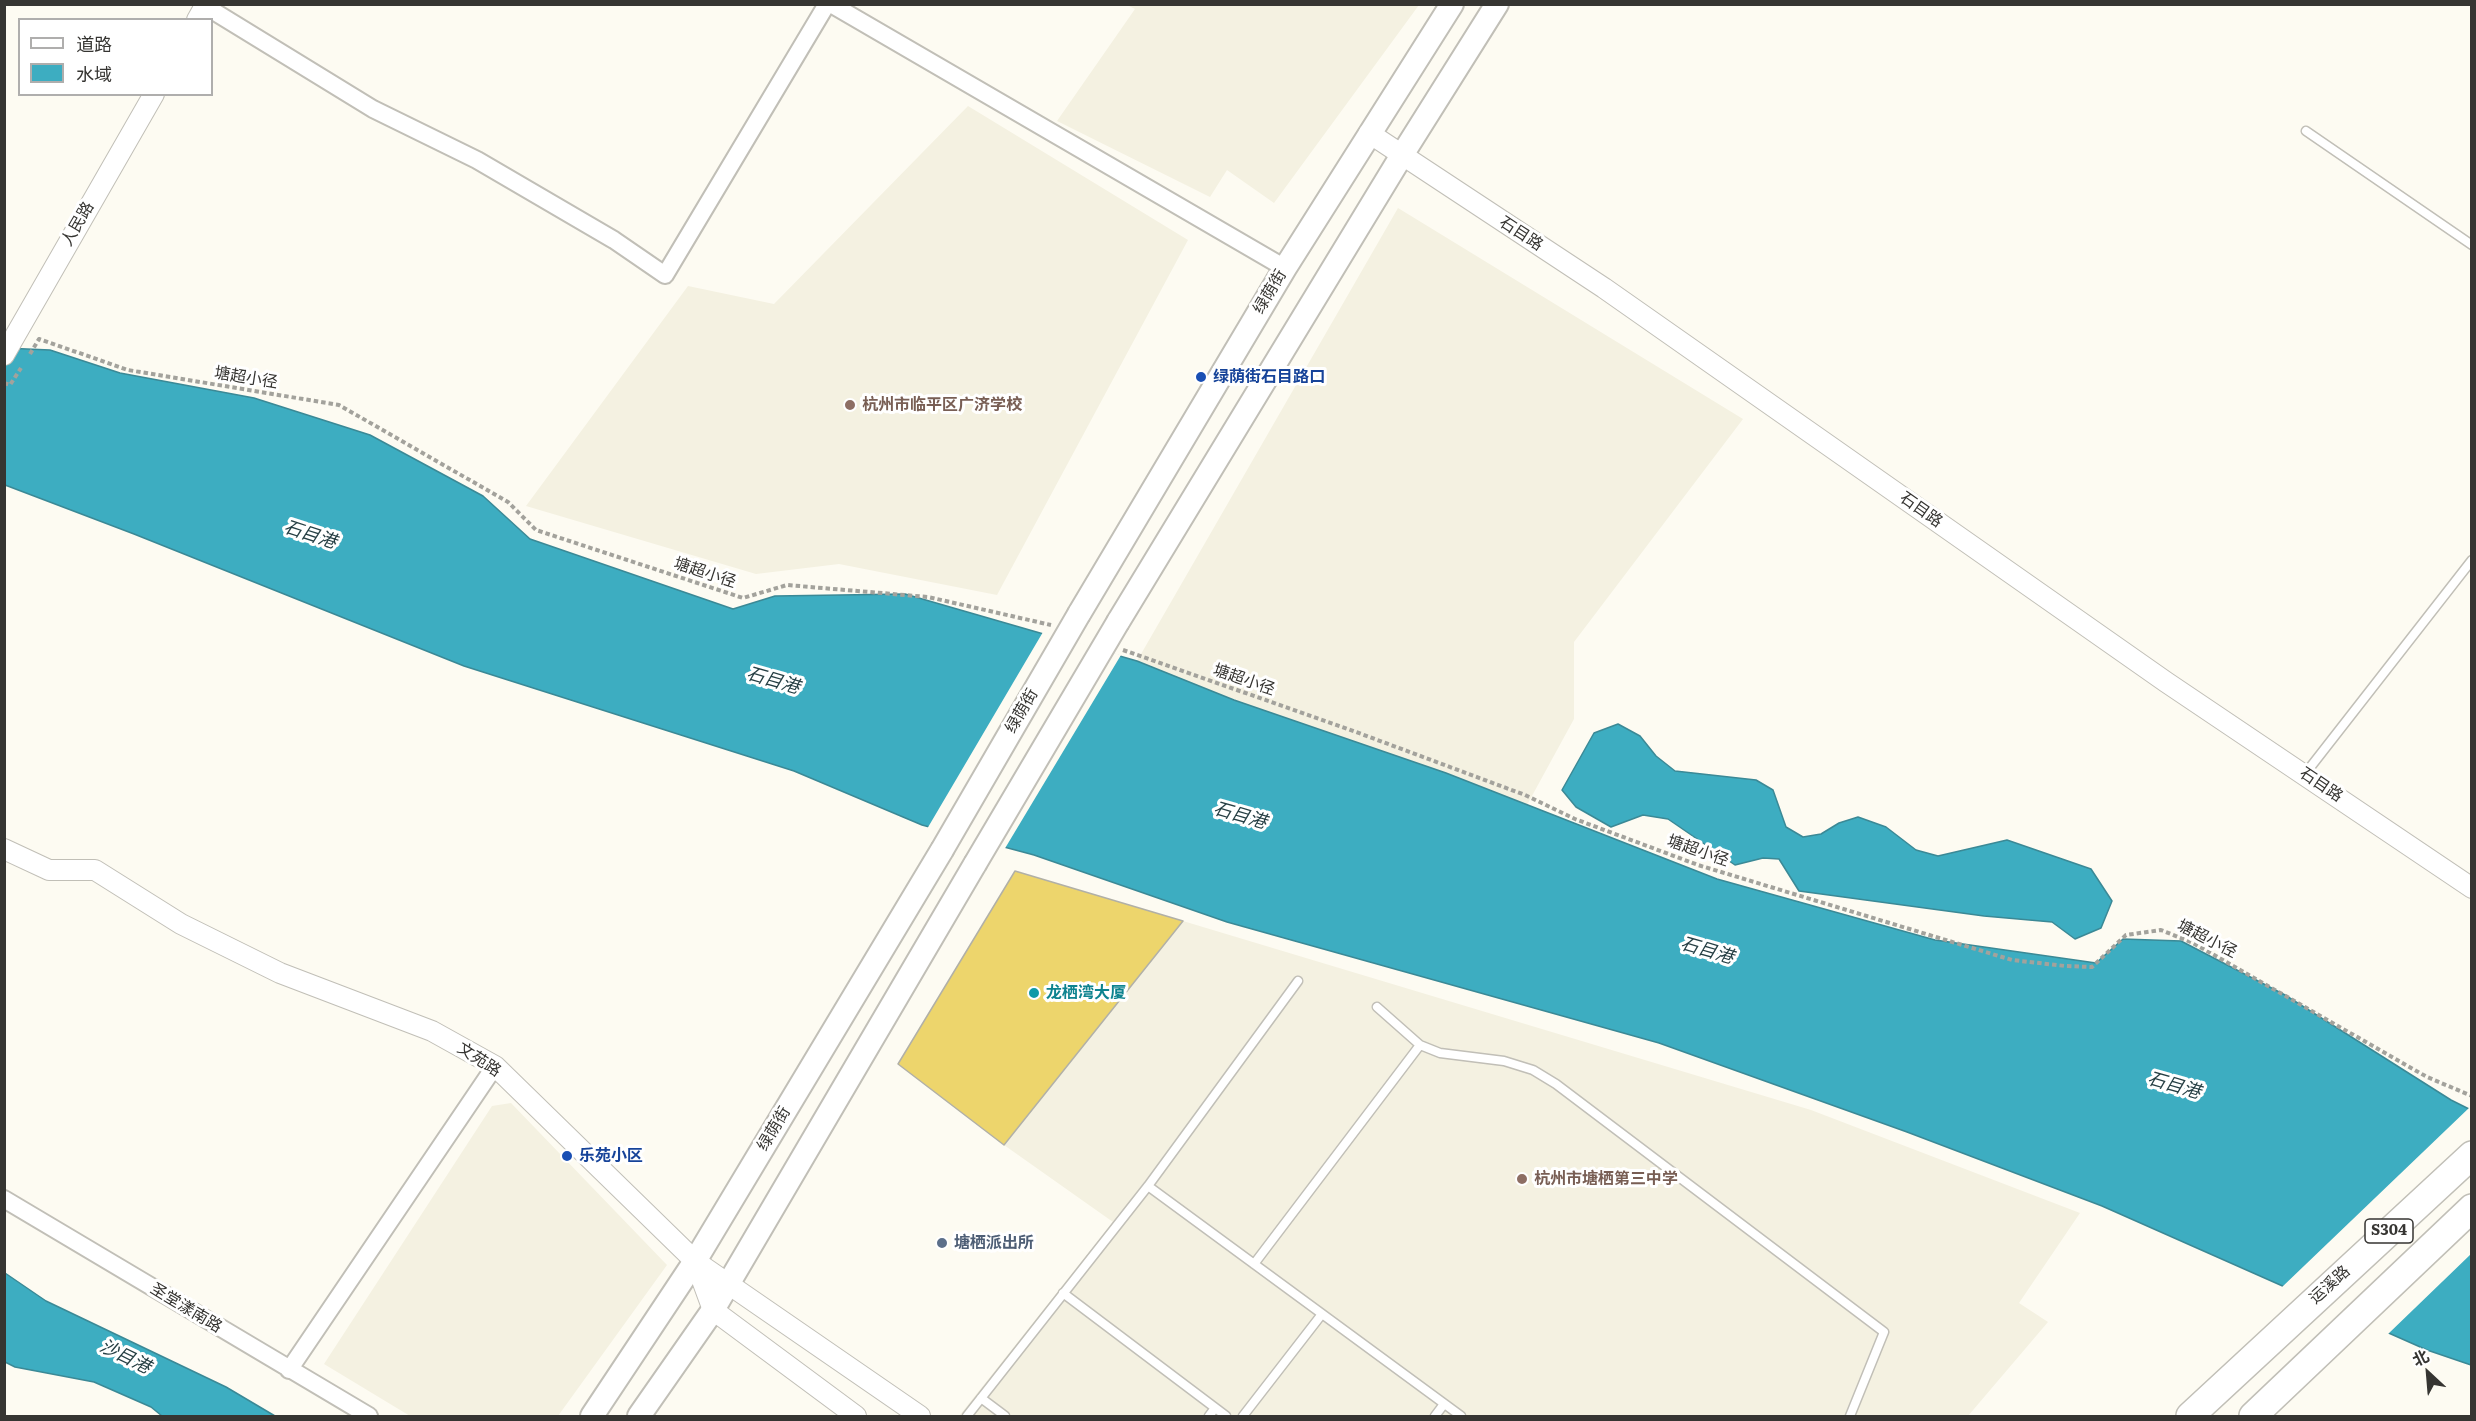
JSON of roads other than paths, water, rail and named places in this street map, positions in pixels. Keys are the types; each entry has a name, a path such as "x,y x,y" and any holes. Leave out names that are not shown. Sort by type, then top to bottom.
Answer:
{"highway":[{"name":"运溪路","path":"2190,1416 2472,1155"},
{"name":"S304","path":"2253,1416 2472,1209"}],"main road":[{"name":"绿荫街","path":"592,1416 695,1262 942,850 1285,268 1452,4"},
{"path":"639,1416 713,1310 1119,622 1402,155 1497,4"}],"street":[{"path":"203,10 374,109 477,160 614,240 665,275 826,4"},
{"path":"831,4 1285,268"},
{"name":"人民路","path":"4,355 153,96"},
{"name":"石目路","path":"1369,133 1604,288 2156,675 2472,888"},
{"name":"文苑路","path":"4,849 49,870 95,870 191,929 280,973 432,1031 495,1066 695,1262 713,1310"},
{"path":"289,1370 495,1066"},
{"name":"圣堂漾南路","path":"4,1199 369,1416"},
{"path":"695,1262 920,1416"},
{"path":"713,1310 856,1416"}],"lane":[{"path":"2306,131 2472,245"},
{"path":"2305,774 2472,560"},
{"path":"967,1416 1148,1186 1298,981"},
{"path":"1377,1007 1420,1045 1440,1053 1504,1061 1533,1070 1556,1084 1884,1332 1850,1416"},
{"path":"1254,1264 1420,1045"},
{"path":"1148,1186 1461,1416"},
{"path":"1064,1293 1226,1416"},
{"path":"1243,1416 1322,1314"},
{"path":"981,1398 1005,1416"},
{"path":"1435,1416 1444,1404"},
{"path":"1209,1416 1215,1408"}],"water":[{"name":"石目港","path":"4,348 50,350 120,373 254,398 370,435 483,496 530,539 733,609 775,596 905,594 1137,661 1234,700 1446,773 1717,879 1935,940 2096,963 2123,939 2181,941 2285,995 2451,1100 2471,1110 2471,1365 2427,1350 2102,1206 1907,1132 1659,1043 1227,922 1034,855 922,825 794,771 464,666 5,485"},
{"path":"1618,724 1640,736 1656,756 1675,771 1756,780 1773,790 1786,827 1803,837 1821,834 1839,823 1858,817 1886,827 1916,850 1938,856 2007,840 2091,869 2112,901 2101,928 2075,939 2052,922 1984,916 1799,891 1779,859 1763,858 1735,865 1668,819 1643,815 1611,827 1576,807 1562,790 1594,733"},
{"name":"沙目港","path":"5,1273 46,1301 226,1387 275,1416 162,1416 151,1407 94,1382 15,1367 5,1362"}],"place":[{"name":"绿荫街石目路口","path":"1201,377"},
{"name":"杭州市临平区广济学校","path":"850,405"},
{"name":"龙栖湾大厦","path":"1034,993"},
{"name":"乐苑小区","path":"567,1156"},
{"name":"杭州市塘栖第三中学","path":"1522,1179"},
{"name":"塘栖派出所","path":"942,1243"}]}
